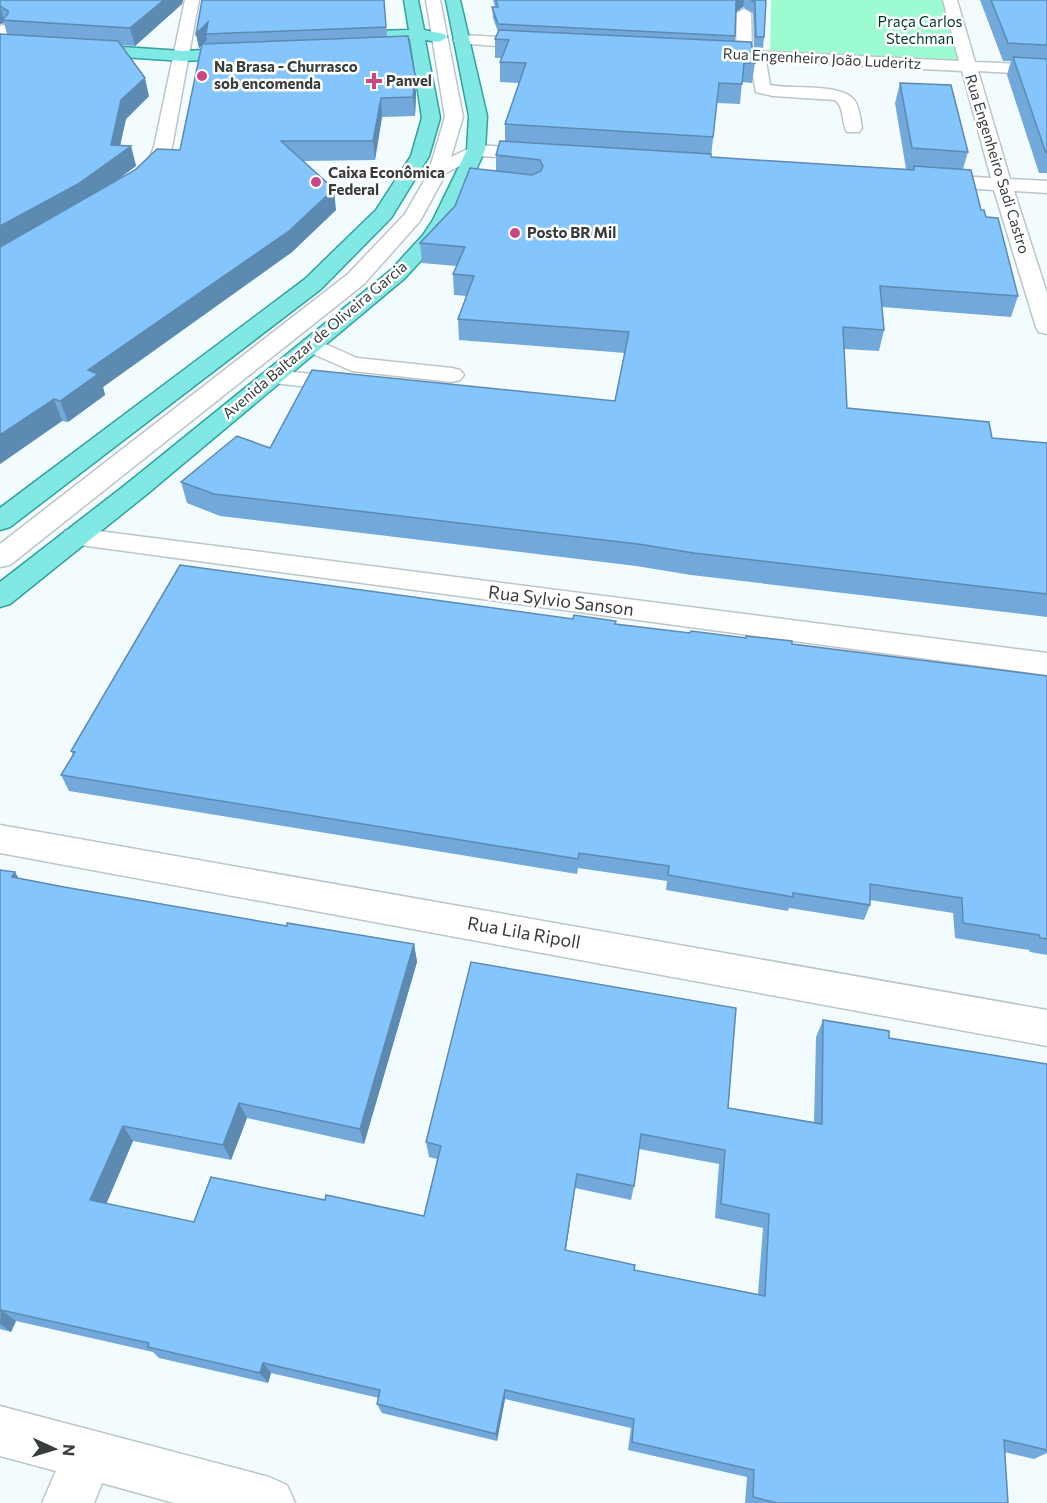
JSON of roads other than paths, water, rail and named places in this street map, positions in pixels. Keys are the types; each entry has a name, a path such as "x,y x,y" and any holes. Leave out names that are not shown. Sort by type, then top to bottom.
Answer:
{"main road":[{"path":"0,521 314,284 384,214 420,156 431,118 411,0"},
{"name":"Avenida Baltazar de Oliveira Garcia","path":"0,597 138,488 398,274 436,240 476,150 478,116 453,0"},
{"path":"1,34 183,49 266,52"},
{"path":"183,49 254,40"},
{"path":"324,44 461,40"}],"street":[{"path":"122,190 147,173 164,147 192,0"},
{"path":"0,558 356,279 413,217 437,174 454,117 433,0"},
{"name":"Rua Engenheiro Sadi Castro","path":"950,0 1002,184 1046,319"},
{"path":"744,13 751,55 762,88 844,97 848,101 853,128"},
{"path":"461,40 554,45"},
{"name":"Rua Engenheiro João Luderitz","path":"690,52 1047,70"},
{"path":"437,174 476,150 550,155 536,175"},
{"path":"420,156 437,174"},
{"path":"908,178 1047,187"},
{"path":"461,180 484,182"},
{"path":"273,377 457,385 352,364 312,345"},
{"path":"76,464 183,416"},
{"path":"138,488 183,416"},
{"name":"Rua Sylvio Sanson","path":"75,537 1047,664"},
{"name":"Rua Lila Ripoll","path":"0,839 1047,1028"},
{"path":"0,1431 269,1503"},
{"path":"68,1503 88,1454"}],"place":[{"name":"Na Brasa - Churrasco sob encomenda","path":"202,76"},
{"name":"Panvel","path":"374,81"},
{"name":"Caixa Econômica Federal","path":"316,182"},
{"name":"Posto BR Mil","path":"515,233"}],"park label":[{"name":"Praça Carlos Stechman","path":"920,30"}]}
